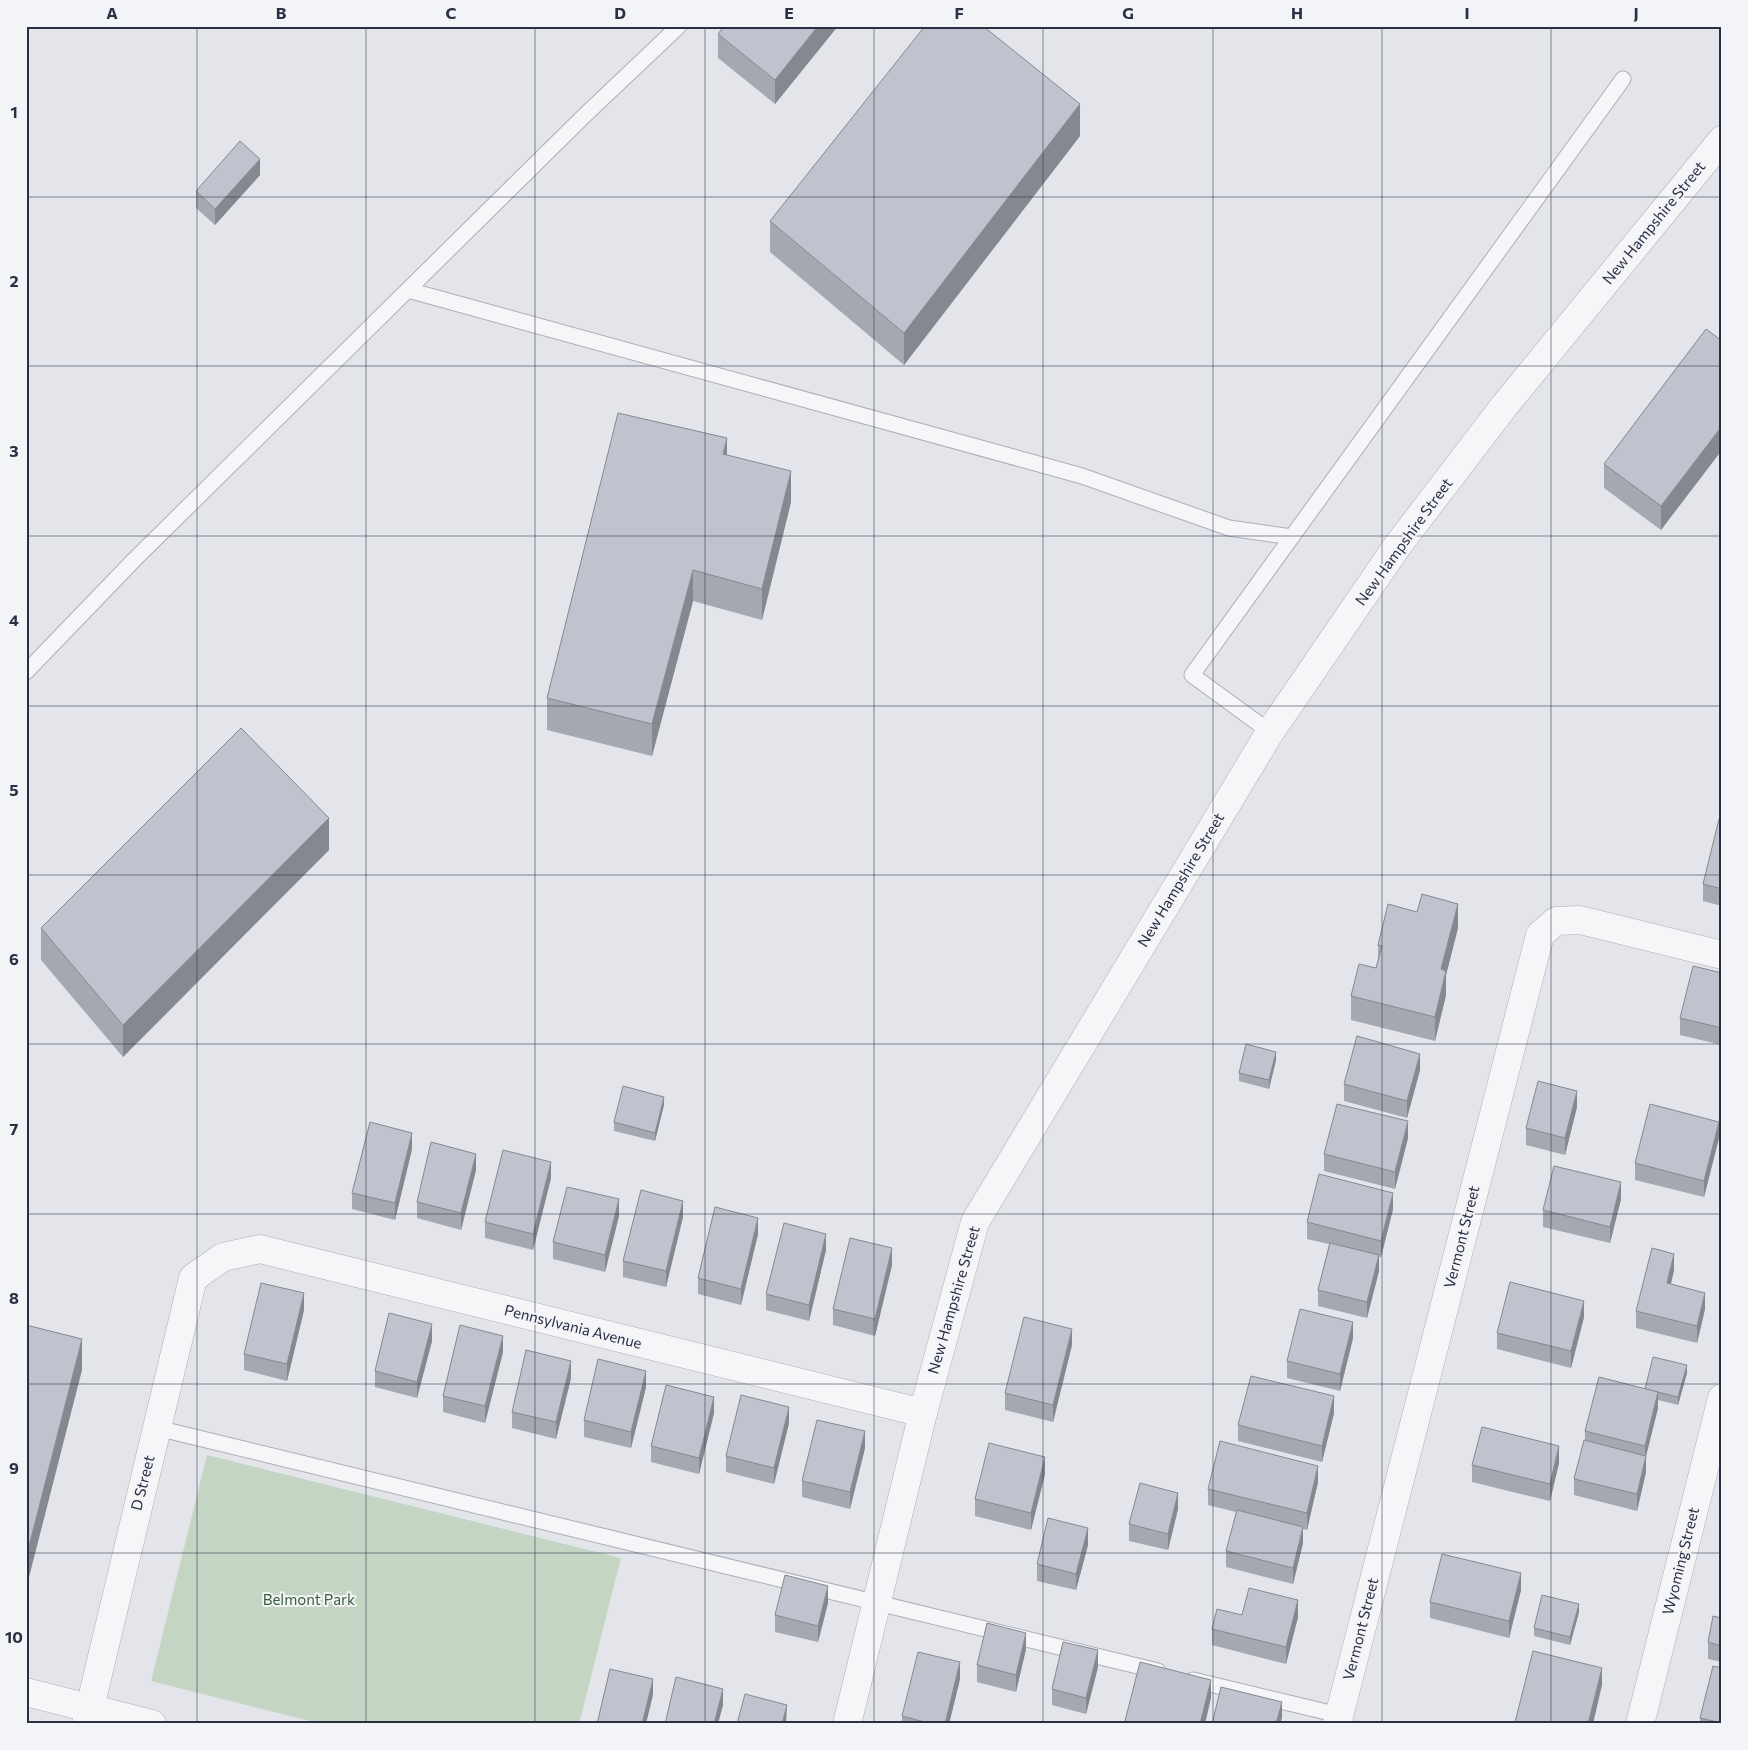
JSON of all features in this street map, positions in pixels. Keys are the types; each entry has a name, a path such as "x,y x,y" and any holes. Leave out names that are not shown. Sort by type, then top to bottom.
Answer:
{"street":[{"name":"New Hampshire Street","path":"847,1724 923,1413 975,1222 1270,732 1404,537 1505,405 1722,140"},
{"name":"Vermont Street","path":"1338,1720 1540,935 1556,921 1580,920 1722,955"},
{"name":"Pennsylvania Avenue","path":"223,1258 260,1250 923,1413"},
{"name":"D Street","path":"87,1716 193,1278 223,1258"},
{"name":"Wyoming Street","path":"1640,1724 1722,1398"},
{"path":"26,1692 87,1716 152,1724"}],"lane":[{"path":"26,672 134,560 585,115 680,26"},
{"path":"1270,732 1192,675 1623,79"},
{"path":"408,290 1082,476 1230,528 1292,536"},
{"path":"157,1428 877,1603 1338,1720"}],"green space":[{"name":"Belmont Park","path":"207,1455 621,1558 579,1724 322,1724 151,1681"}],"building":[{"path":"724,26 818,26 775,80 718,34"},
{"path":"925,26 983,26 1080,104 904,333 770,221"},
{"path":"240,141 260,159 215,209 196,191"},
{"path":"1706,329 1722,341 1722,426 1661,506 1604,464"},
{"path":"618,413 727,438 723,454 791,471 762,589 693,570 652,724 547,698"},
{"path":"241,728 329,818 123,1025 41,928"},
{"path":"1719,819 1722,820 1722,889 1703,884"},
{"path":"1422,894 1458,904 1441,969 1446,971 1435,1017 1351,996 1359,964 1376,968 1382,946 1378,945 1388,904 1417,912"},
{"path":"1693,966 1722,973 1722,1028 1680,1018"},
{"path":"1357,1036 1420,1054 1407,1101 1344,1084"},
{"path":"1246,1044 1276,1052 1269,1080 1239,1073"},
{"path":"1538,1081 1577,1091 1565,1138 1526,1128"},
{"path":"623,1086 664,1097 655,1133 614,1122"},
{"path":"1337,1104 1408,1121 1395,1172 1324,1154"},
{"path":"1650,1104 1719,1122 1704,1181 1635,1163"},
{"path":"370,1122 412,1133 395,1203 352,1193"},
{"path":"431,1142 476,1154 461,1213 417,1202"},
{"path":"503,1150 551,1162 533,1234 485,1222"},
{"path":"1554,1166 1621,1182 1610,1227 1543,1210"},
{"path":"1319,1174 1393,1193 1381,1241 1307,1222"},
{"path":"567,1187 619,1199 605,1255 553,1242"},
{"path":"641,1190 683,1201 666,1271 623,1261"},
{"path":"715,1207 758,1218 741,1289 698,1278"},
{"path":"784,1223 826,1234 809,1305 766,1294"},
{"path":"850,1238 892,1248 875,1319 833,1309"},
{"path":"1330,1243 1379,1255 1367,1302 1318,1290"},
{"path":"1652,1248 1674,1254 1667,1283 1705,1293 1697,1326 1636,1311"},
{"path":"1510,1282 1584,1301 1571,1351 1497,1333"},
{"path":"261,1283 304,1293 287,1364 244,1354"},
{"path":"1300,1309 1353,1322 1340,1374 1287,1361"},
{"path":"389,1313 432,1324 417,1382 375,1371"},
{"path":"1024,1317 1072,1329 1053,1405 1005,1393"},
{"path":"26,1325 82,1339 26,1558"},
{"path":"460,1325 503,1336 485,1406 443,1396"},
{"path":"526,1350 571,1361 556,1422 512,1412"},
{"path":"1653,1357 1687,1365 1678,1397 1645,1389"},
{"path":"598,1359 646,1371 631,1432 584,1420"},
{"path":"1251,1376 1334,1396 1322,1446 1238,1425"},
{"path":"1599,1377 1658,1392 1645,1446 1585,1431"},
{"path":"666,1385 714,1397 699,1458 651,1446"},
{"path":"741,1395 789,1407 774,1468 726,1456"},
{"path":"817,1420 865,1431 850,1492 802,1481"},
{"path":"1482,1427 1559,1446 1550,1484 1472,1465"},
{"path":"1584,1440 1646,1456 1637,1494 1574,1479"},
{"path":"1220,1441 1318,1466 1307,1513 1208,1489"},
{"path":"989,1443 1045,1457 1031,1513 975,1499"},
{"path":"1140,1483 1178,1493 1168,1534 1129,1524"},
{"path":"1237,1510 1303,1527 1293,1568 1226,1551"},
{"path":"1048,1518 1088,1528 1076,1574 1037,1564"},
{"path":"1442,1554 1521,1573 1509,1621 1430,1602"},
{"path":"785,1575 828,1586 818,1626 775,1615"},
{"path":"1249,1588 1298,1600 1286,1647 1212,1629 1217,1609 1242,1615"},
{"path":"1542,1595 1579,1604 1570,1637 1534,1628"},
{"path":"1713,1616 1722,1618 1722,1646 1708,1642"},
{"path":"987,1623 1026,1633 1016,1675 977,1665"},
{"path":"1063,1642 1098,1650 1086,1698 1052,1689"},
{"path":"1533,1651 1602,1668 1588,1724 1524,1724 1515,1722"},
{"path":"918,1652 960,1662 945,1724 932,1724 902,1716"},
{"path":"1140,1662 1211,1680 1200,1724 1138,1724 1125,1721"},
{"path":"1713,1666 1722,1668 1722,1723 1700,1718"},
{"path":"610,1669 653,1679 642,1724 597,1724"},
{"path":"676,1677 723,1689 714,1724 665,1724"},
{"path":"1221,1687 1282,1702 1276,1724 1212,1724"},
{"path":"745,1694 787,1705 782,1724 737,1724"}]}
